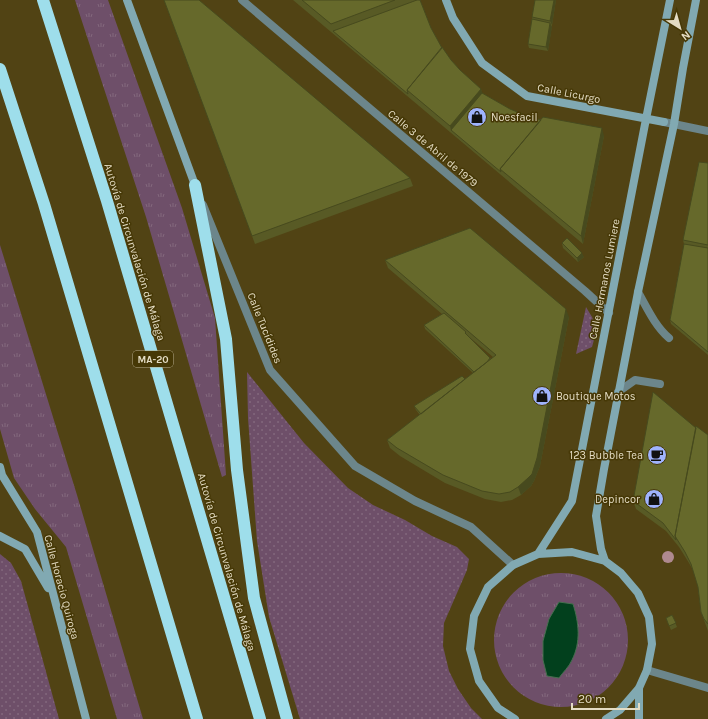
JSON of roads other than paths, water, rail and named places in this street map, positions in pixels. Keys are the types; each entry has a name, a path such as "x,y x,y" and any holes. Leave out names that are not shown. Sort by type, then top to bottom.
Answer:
{"highway":[{"name":"Autovía de Circunvalación de Málaga","path":"44,0 109,208 260,719"},
{"path":"0,69 44,204 197,719"},
{"path":"195,185 226,339 238,470 254,598 287,719"}],"main road":[{"name":"Calle Tucídides","path":"127,0 195,185"},
{"name":"Calle Licurgo","path":"446,0 453,18 482,62 527,96 664,122"},
{"name":"Calle Hermanos Lumiere","path":"538,554 572,501 670,0"},
{"path":"605,561 601,549 596,516 618,392 674,124 696,0"},
{"name":"Calle Horacio Quiroga","path":"0,467 2,475 37,532 86,719"},
{"path":"0,536 25,549 53,596"},
{"path":"516,719 498,708 479,681 470,649 474,616 488,587 513,565 538,554 572,552 605,561 621,573 638,593 649,617 652,644 647,670 639,688 620,710 606,719"},
{"path":"639,688 639,719"}],"street":[{"name":"Calle 3 de Abril de 1979","path":"242,0 609,313"},
{"path":"664,122 708,131"},
{"name":"Calle Tucídides","path":"195,185 270,370 355,466 415,501 471,528 513,565"},
{"path":"638,292 664,334 669,338"},
{"path":"618,392 635,380 660,384"},
{"path":"647,670 708,688"}],"place":[{"name":"Noesfacil","path":"477,117"},
{"name":"Boutique Motos","path":"542,396"},
{"name":"123 Bubble Tea","path":"657,455"},
{"name":"Depincor","path":"654,499"}]}
